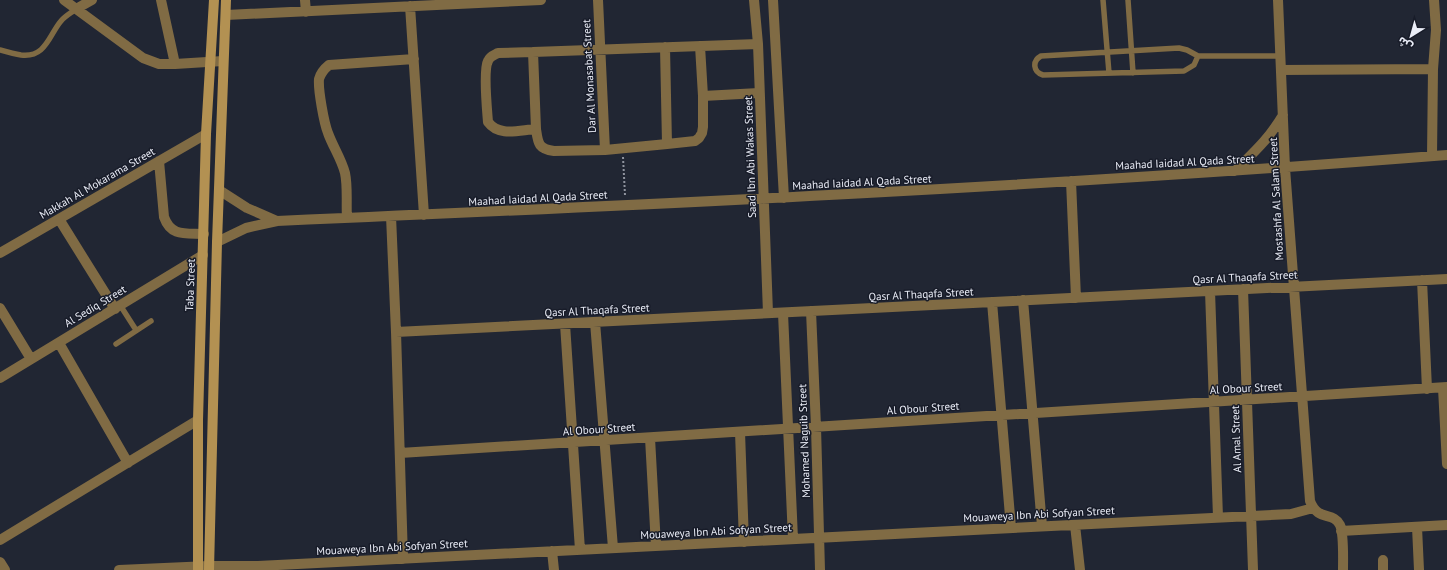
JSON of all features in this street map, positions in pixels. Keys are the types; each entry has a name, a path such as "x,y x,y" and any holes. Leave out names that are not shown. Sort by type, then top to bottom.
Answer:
{"street":[{"path":"64,0 143,58 159,64 209,63 223,61"},
{"path":"76,9 92,0"},
{"path":"161,0 175,64"},
{"name":"Taba Street","path":"198,568 198,420 206,134 209,63 214,0"},
{"path":"209,568 217,242 226,0"},
{"path":"305,0 306,12"},
{"path":"226,15 306,12 363,4 541,0"},
{"name":"Dar Al Monasabat Street","path":"598,0 605,150"},
{"name":"Saad Ibn Abi Wakas Street","path":"754,0 758,44 768,314"},
{"path":"773,0 784,198"},
{"name":"Mostashfa Al Salam Street","path":"1278,0 1285,168 1301,397 1310,501 1312,508"},
{"path":"1432,156 1433,70 1436,30 1434,0"},
{"path":"415,4 414,59 424,215"},
{"path":"536,129 504,132 497,130 488,122 486,75 487,62 493,55 600,49 758,44"},
{"path":"533,52 536,129 537,141 540,146 546,150 554,151 605,150 695,141 699,138 703,127 700,46"},
{"path":"665,47 667,144"},
{"path":"346,218 345,174 341,160 328,133 321,101 319,80 321,74 323,70 330,65 414,59"},
{"path":"1281,70 1433,70"},
{"path":"703,96 759,93"},
{"path":"1235,171 1262,145 1283,115"},
{"name":"Makkah Al Mokarama Street","path":"0,253 206,134"},
{"name":"Maahad Iaidad Al Qada Street","path":"217,242 246,228 277,221 784,198 1285,168 1447,155"},
{"path":"159,161 164,217 166,224 178,233 204,234"},
{"path":"1071,181 1076,298"},
{"name":"Maahad Iaidad Al Qada Street","path":"219,190 247,208 277,221"},
{"path":"391,216 403,559"},
{"path":"59,219 117,307"},
{"name":"Al Sediq Street","path":"0,378 203,255"},
{"name":"Qasr Al Thaqafa Street","path":"396,332 1447,279"},
{"path":"1422,280 1427,389"},
{"name":"Al Amal Street","path":"1243,289 1253,570"},
{"name":"Al Amal Street","path":"1210,291 1218,517"},
{"path":"1023,300 1042,526"},
{"path":"992,302 1011,528"},
{"path":"0,308 31,359"},
{"name":"Mohamed Naguib Street","path":"811,311 820,570"},
{"name":"Mohamed Naguib Street","path":"783,313 794,539"},
{"path":"595,322 613,548"},
{"path":"565,324 580,550"},
{"path":"59,343 128,463"},
{"path":"1445,388 1447,464"},
{"name":"Al Obour Street","path":"400,453 1445,388"},
{"path":"0,540 198,420"},
{"path":"740,432 744,542"},
{"path":"650,438 656,546"},
{"path":"1312,508 1317,513 1335,519 1340,524 1342,531 1343,570"},
{"name":"Mouaweya Ibn Abi Sofyan Street","path":"119,570 302,567 403,559 552,551 1291,514 1312,508"},
{"path":"1075,525 1080,570"},
{"path":"1342,531 1447,525"},
{"path":"1417,527 1419,570"},
{"path":"552,551 554,570"},
{"path":"0,562 5,570"}],"lane":[{"path":"1103,0 1109,74"},
{"path":"1128,0 1133,73"},
{"path":"0,50 22,55 38,52 46,45 61,21 76,9"},
{"path":"1198,56 1194,65 1184,71 1043,75 1037,72 1034,66 1036,60 1041,56 1179,48 1187,50 1198,56 1280,56"},
{"path":"117,307 136,330"},
{"path":"116,344 151,321"}],"path":[{"path":"623,148 625,206"}]}
